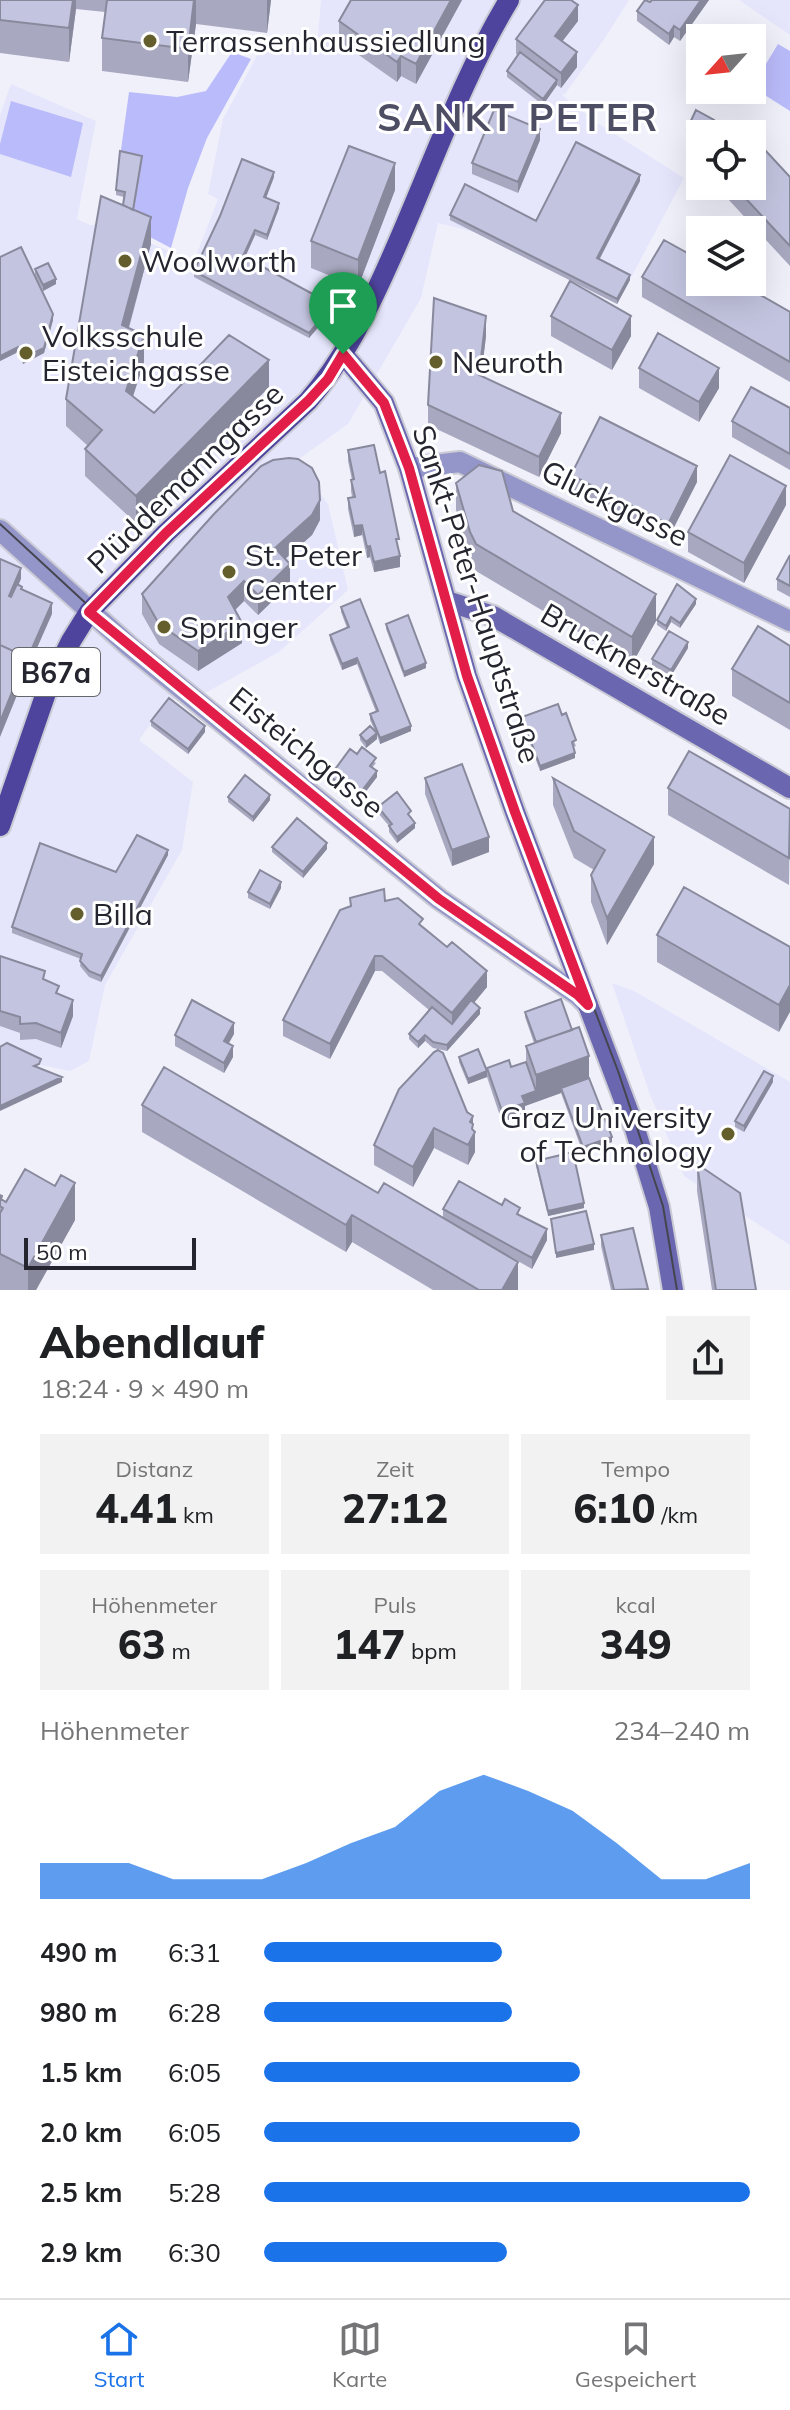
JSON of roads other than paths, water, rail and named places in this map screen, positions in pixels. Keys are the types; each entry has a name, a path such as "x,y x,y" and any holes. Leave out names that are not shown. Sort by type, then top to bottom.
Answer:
{"main road":[{"name":"B67a","path":"343,354 372,301 411,215 472,65 509,0"},
{"name":"Sankt-Peter-Hauptstraße","path":"343,354 384,403 409,468 471,688 635,1129 659,1207 673,1290"},
{"name":"Plüddemanngasse","path":"0,826 47,690 89,612 166,533 308,401 328,379 343,354"},
{"name":"Brucknerstraße","path":"447,601 493,616 790,788"}],"street":[{"name":"Gluckgasse","path":"409,468 460,462 790,621"},
{"name":"Eisteichgasse","path":"0,530 89,612 439,899 588,1005"}],"tram line":[{"path":"0,524 92,609 442,897 587,997 618,1071 663,1206 677,1290"}],"place":[{"name":"Terrassenhaussiedlung","path":"150,41"},
{"name":"Woolworth","path":"125,261"},
{"name":"Volksschule Eisteichgasse","path":"26,353"},
{"name":"Neuroth","path":"436,362"},
{"name":"St. Peter Center","path":"229,572"},
{"name":"Springer","path":"164,627"},
{"name":"Billa","path":"77,914"},
{"name":"Graz University of Technology","path":"728,1134"}],"district":[{"name":"SANKT PETER","path":"518,117"}]}
